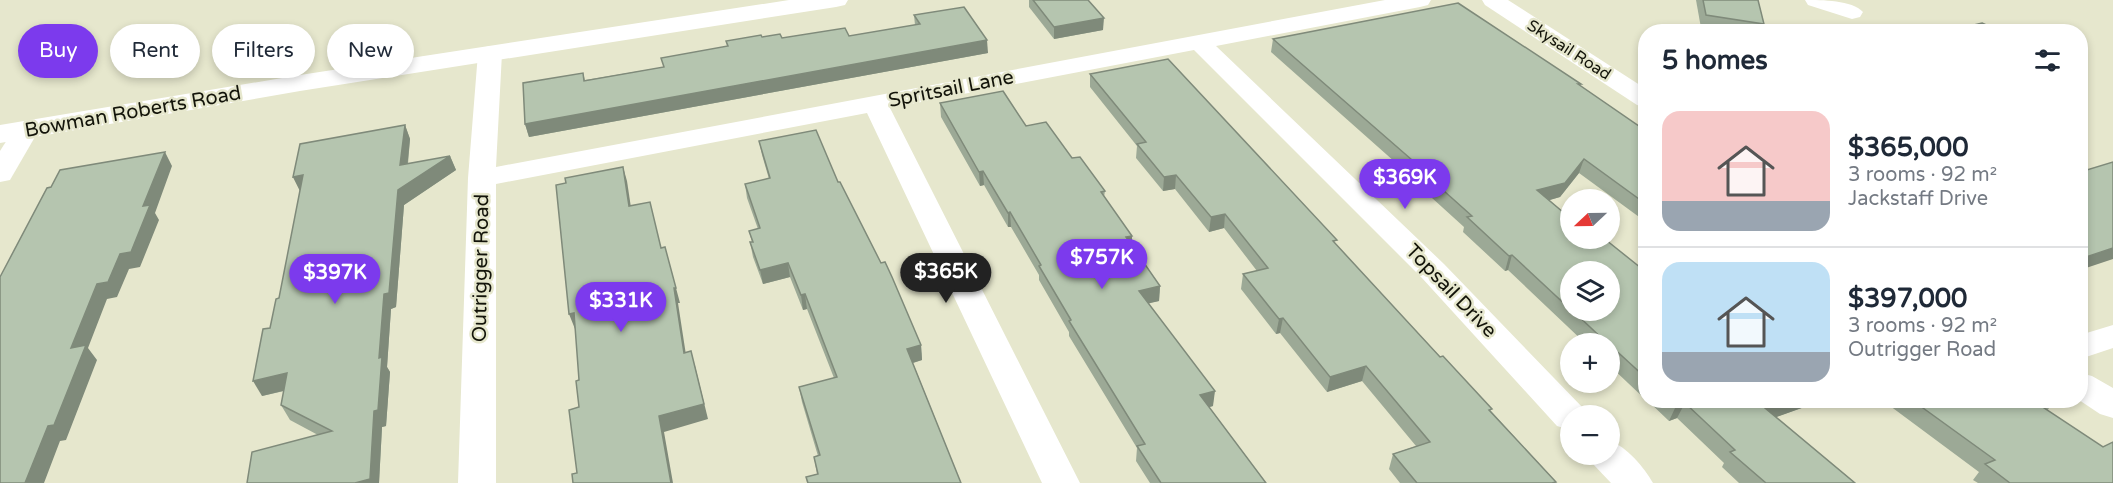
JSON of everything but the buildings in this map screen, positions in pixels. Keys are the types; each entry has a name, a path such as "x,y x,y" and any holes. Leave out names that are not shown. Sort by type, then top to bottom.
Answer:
{"street":[{"name":"Bowman Roberts Road","path":"13,132 490,53 836,0"},
{"name":"Spritsail Lane","path":"482,178 1420,0"},
{"name":"Skysail Road","path":"1492,0 1638,95"},
{"path":"1816,0 1852,12"},
{"name":"Topsail Drive","path":"1199,42 1433,271 1560,406"},
{"name":"Outrigger Road","path":"477,483 482,178 490,53"},
{"path":"875,103 1061,483"},
{"path":"0,174 13,132"},
{"path":"2088,345 2113,336"},
{"path":"2088,390 2113,405"},
{"path":"1617,465 1634,483"}]}
